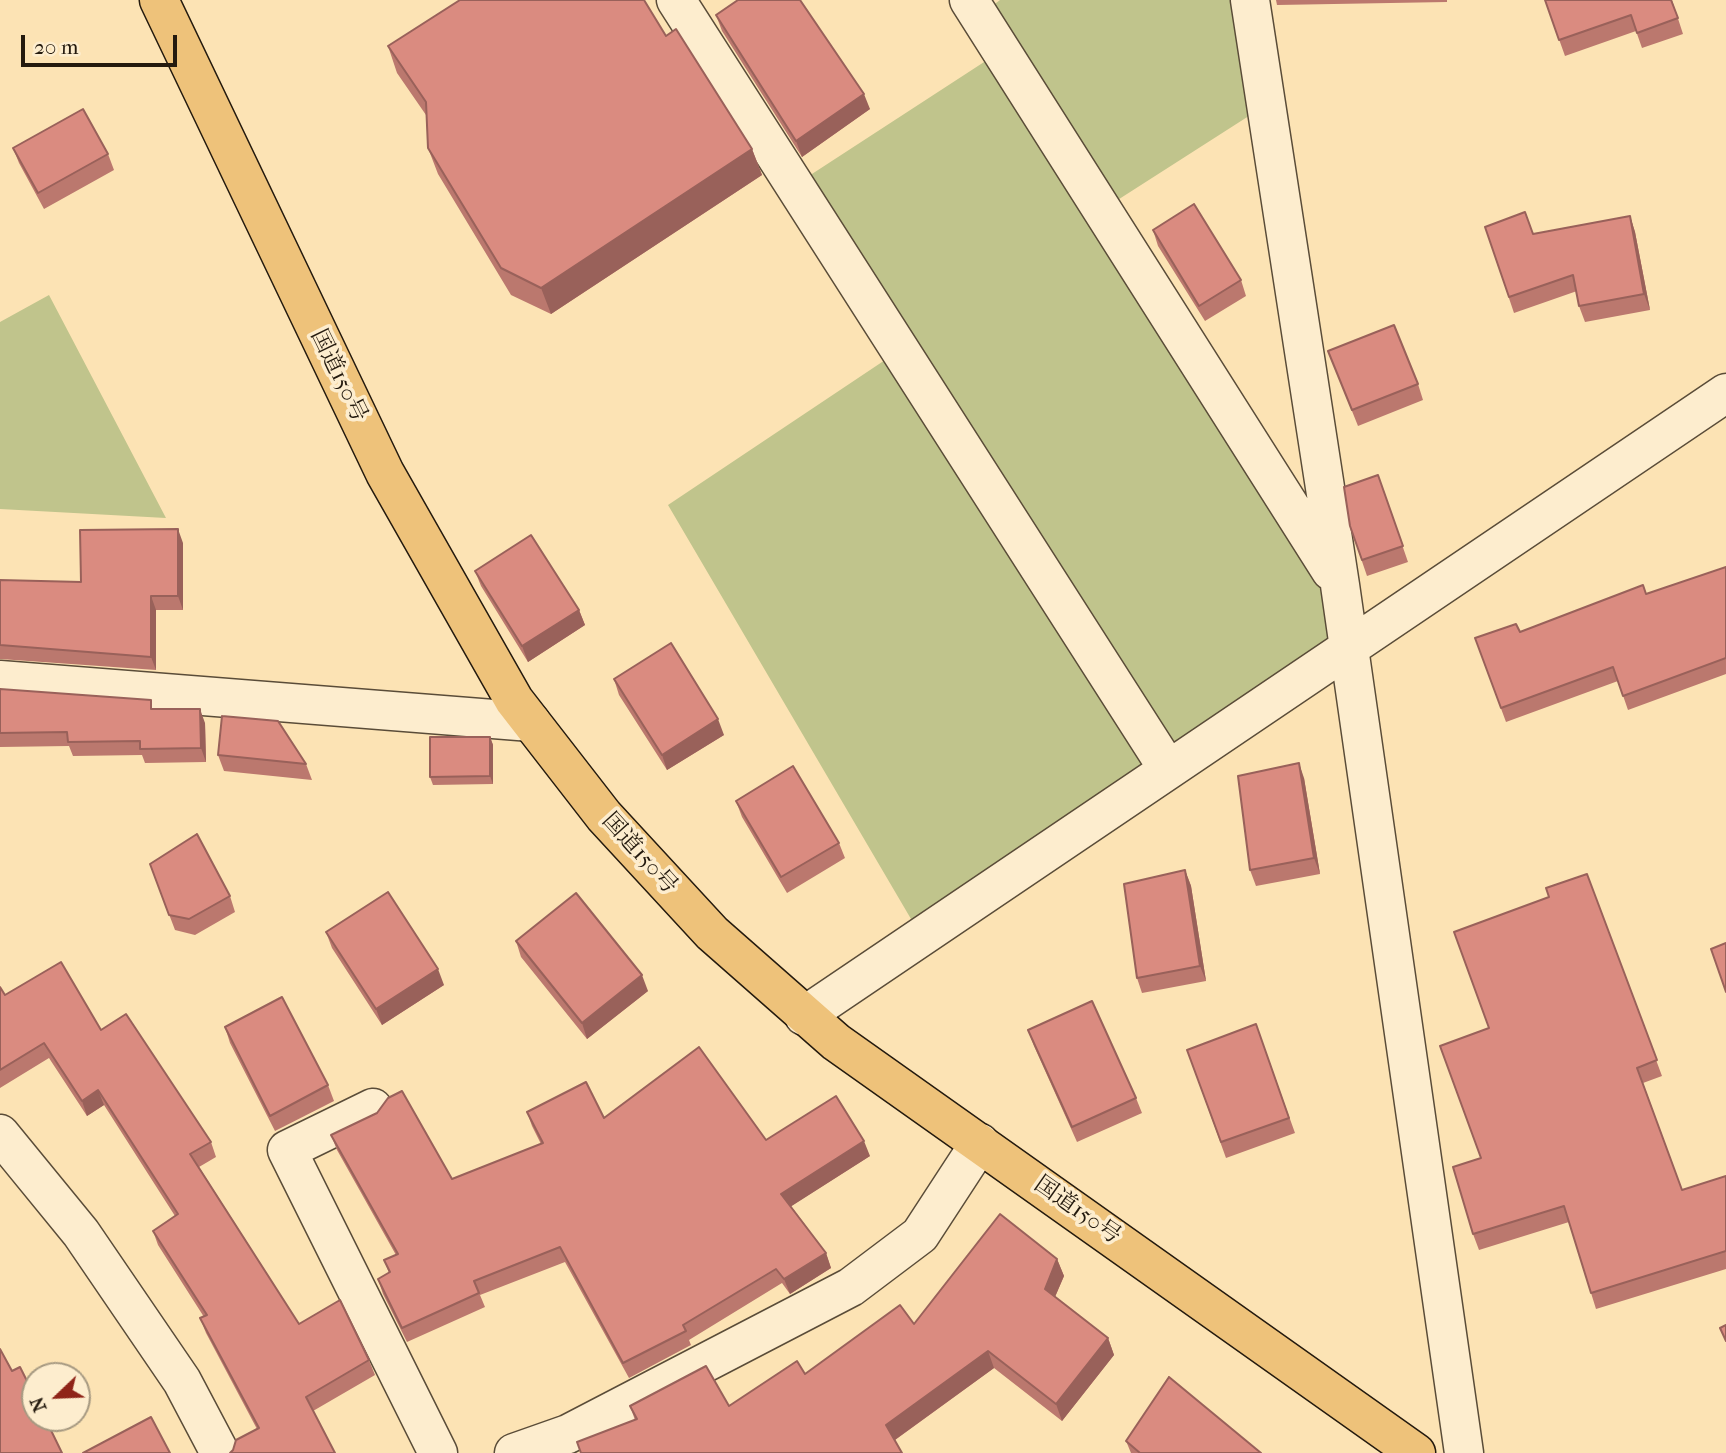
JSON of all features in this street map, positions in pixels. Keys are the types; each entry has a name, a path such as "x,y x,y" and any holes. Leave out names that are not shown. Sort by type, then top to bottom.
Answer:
{"highway":[{"name":"国道150号","path":"159,0 385,473 514,700 604,816 703,923 803,1016 1416,1453"}],"street":[{"path":"676,0 1168,769"},
{"path":"969,0 1340,585"},
{"path":"1250,0 1340,585 1464,1453"},
{"path":"803,1016 1726,393"},
{"path":"0,680 531,722"},
{"path":"373,1108 287,1150 438,1453"},
{"path":"0,1134 97,1256 182,1381 219,1453"},
{"path":"514,1453 570,1443 851,1287 920,1235 980,1143"}],"green space":[{"path":"1000,0 1250,0 1266,105 1102,210 1340,585 1349,647 921,936 668,505 900,350 795,185 1001,51 979,16"},
{"path":"49,295 166,518 0,509 0,322"}],"building":[{"path":"460,0 644,0 666,36 676,29 752,149 541,288 501,268 428,148 426,102 388,46"},
{"path":"738,0 800,0 864,94 796,141 716,15"},
{"path":"1545,0 1671,0 1678,18 1637,33 1631,15 1559,40"},
{"path":"83,109 108,154 38,193 13,148"},
{"path":"1194,204 1241,280 1199,306 1153,230"},
{"path":"1525,212 1533,234 1630,216 1644,294 1579,306 1573,275 1509,297 1485,227"},
{"path":"1394,325 1418,384 1352,410 1328,351"},
{"path":"1378,475 1403,546 1362,560 1350,526 1344,487"},
{"path":"178,529 178,596 151,596 151,657 0,645 0,580 81,582 80,530"},
{"path":"531,535 579,610 522,646 475,571"},
{"path":"1726,567 1726,658 1623,696 1613,667 1501,708 1475,638 1516,624 1520,632 1643,585 1646,594"},
{"path":"671,643 718,719 662,755 614,679"},
{"path":"0,689 151,700 151,709 200,709 201,748 140,749 140,741 68,742 67,732 0,733"},
{"path":"222,716 278,721 306,764 218,755"},
{"path":"430,737 490,737 490,776 430,777"},
{"path":"1299,763 1314,858 1250,870 1238,776"},
{"path":"793,766 839,843 781,877 736,801"},
{"path":"197,834 230,896 189,919 169,915 150,864"},
{"path":"1185,870 1200,966 1137,978 1124,884"},
{"path":"1587,874 1657,1060 1637,1068 1682,1190 1726,1176 1726,1251 1591,1293 1564,1206 1473,1234 1453,1167 1481,1158 1440,1046 1489,1028 1454,932 1549,897 1546,888"},
{"path":"388,892 438,969 376,1009 326,932"},
{"path":"576,893 642,975 582,1023 516,941"},
{"path":"1726,943 1726,992 1711,949"},
{"path":"61,962 101,1030 126,1014 211,1142 190,1154 299,1324 340,1300 369,1360 306,1397 335,1453 230,1453 236,1440 259,1428 200,1318 207,1315 153,1231 178,1214 98,1090 82,1101 44,1043 0,1070 0,987 5,995"},
{"path":"282,997 328,1085 270,1116 225,1027"},
{"path":"1092,1001 1136,1098 1072,1127 1028,1030"},
{"path":"1256,1024 1289,1118 1221,1142 1187,1050"},
{"path":"699,1047 766,1140 836,1096 864,1141 781,1194 826,1253 784,1279 776,1269 683,1325 686,1331 623,1363 560,1247 474,1281 479,1293 402,1328 378,1279 390,1272 384,1260 398,1254 331,1135 377,1113 388,1098 402,1091 452,1179 543,1143 527,1112 586,1082 604,1118"},
{"path":"1000,1214 1057,1259 1045,1289 1108,1338 1056,1404 988,1351 886,1425 902,1453 581,1453 577,1442 637,1419 630,1406 706,1366 729,1406 797,1361 805,1374 900,1305 914,1324"},
{"path":"1726,1325 1726,1341 1720,1328"},
{"path":"0,1349 12,1371 20,1367 21,1369 21,1432 52,1432 62,1453 0,1453"},
{"path":"1169,1377 1261,1453 1140,1453 1126,1441"},
{"path":"151,1417 170,1453 83,1453"}]}
